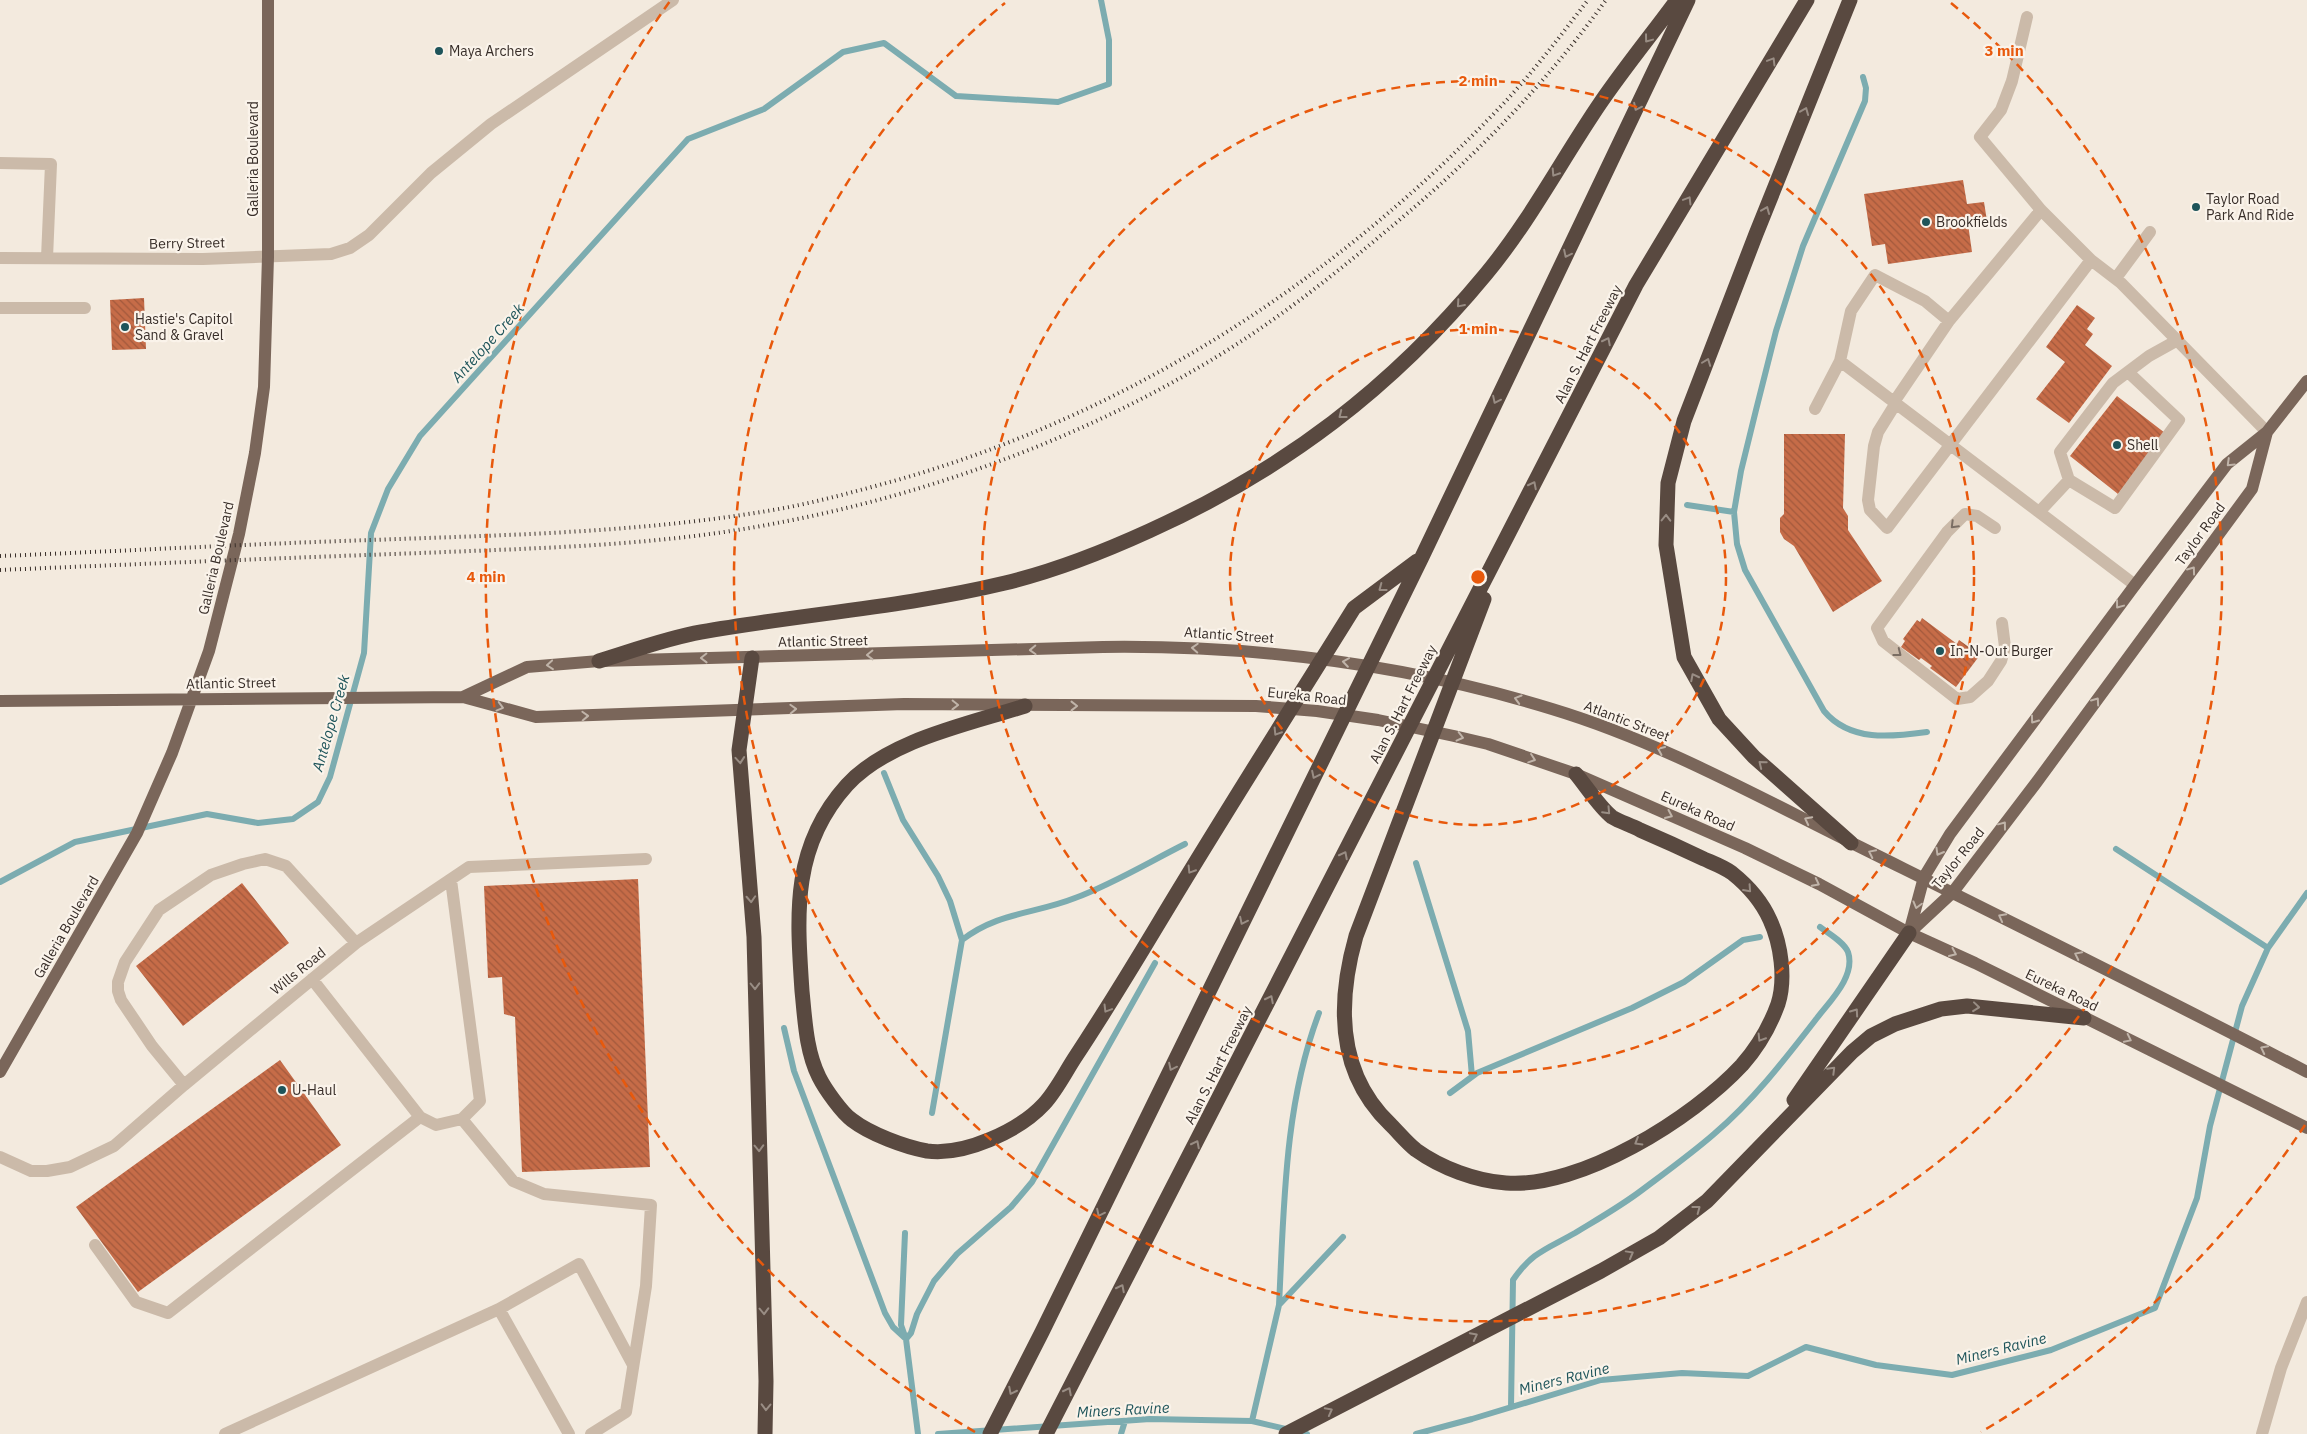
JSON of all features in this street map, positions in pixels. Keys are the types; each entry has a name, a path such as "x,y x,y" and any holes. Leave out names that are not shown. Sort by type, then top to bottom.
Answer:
{"highway":[{"path":"599,661 698,632 904,603 1008,582 1055,568 1126,541 1197,509 1261,474 1326,428 1379,386 1432,337 1489,271 1602,101 1677,0"},
{"path":"990,1434 1042,1332 1421,559 1688,0"},
{"name":"Alan S. Hart Freeway","path":"1046,1434 1636,286 1807,0"},
{"path":"1850,0 1756,234 1684,421 1668,483 1666,545 1684,657 1714,712 1754,757 1851,843"},
{"path":"1511,529 1356,936 1347,969 1343,1000 1345,1033 1351,1062 1364,1090 1379,1114 1416,1150 1439,1164 1485,1180 1507,1184 1538,1182 1564,1177 1589,1168 1622,1152 1673,1122 1717,1088 1742,1065 1761,1040 1779,1001 1781,960 1776,937 1770,918 1746,886 1730,871 1611,816 1576,774"},
{"path":"1025,706 916,740 868,768 848,784 829,810 816,833 806,861 798,897 798,938 807,1044 819,1078 849,1119 898,1143 930,1151 954,1149 992,1140 1019,1124 1044,1104 1102,1016 1354,608 1421,559"},
{"path":"752,658 739,750 754,937 766,1381 765,1434"},
{"path":"1763,1144 1909,933"},
{"path":"1286,1434 1601,1271 1658,1238 1707,1202 1852,1052 1871,1036 1895,1024 1941,1009 1967,1006 2084,1018"}],"main road":[{"name":"Galleria Boulevard","path":"0,1072 137,833 172,753 209,651 239,534 255,453 264,387 268,256 268,0"},
{"name":"Taylor Road","path":"1909,933 1924,878 1950,834 2227,464 2267,432 2307,380"},
{"name":"Taylor Road","path":"1909,933 1953,892 2036,783 2252,489 2267,432"},
{"name":"Atlantic Street","path":"463,697 527,667 599,661 1155,646 1244,650 1312,657 1411,672 1481,689 1554,710 1650,744 1763,797 1851,843 1953,892"},
{"name":"Atlantic Street","path":"0,701 463,697 536,717 904,704 1025,706"},
{"name":"Eureka Road","path":"1025,706 1196,705 1308,710 1378,720 1488,744 1576,774 1753,852 1818,884 1909,933 2307,1128"},
{"path":"1953,892 2307,1072"}],"street":[{"name":"Berry Street","path":"0,258 268,256 332,254 350,248 369,235 431,173 492,124 673,0"},
{"path":"2027,18 2012,81 2001,110 1980,137 2041,210 2090,260 2116,278 2267,432"},
{"path":"0,163 51,164 46,258"},
{"path":"2041,210 1949,320 1895,402 1878,432 1874,446 1868,500 1870,510 1887,528 2090,260"},
{"path":"2116,278 2150,232"},
{"path":"1815,409 1840,361 1851,311 1875,275 1925,301 1949,320"},
{"path":"0,308 85,308"},
{"path":"2128,372 2179,420 2115,508 2069,480 2060,452 2113,383 2149,356 2176,341"},
{"path":"1840,361 2135,585"},
{"path":"2040,511 2069,480"},
{"path":"1995,528 1977,516 1965,514 1947,532 1877,628 1883,641 1957,699 1970,696 1988,681 2001,661 2005,647 2002,622"},
{"name":"Wills Road","path":"0,1157 31,1170 47,1171 70,1167 114,1146 184,1085 356,944 469,868 646,858"},
{"path":"184,1085 152,1046 121,1000 118,991 118,982 126,962 159,910 211,875 265,859 286,866 356,944"},
{"path":"312,979 420,1117 436,1126 462,1119 480,1101 450,880"},
{"path":"95,1245 136,1302 168,1313 420,1117"},
{"path":"462,1119 513,1181 544,1194 651,1205 646,1286 626,1412 591,1434"},
{"path":"225,1434 499,1309 579,1264 633,1365"},
{"path":"2262,1434 2281,1368 2307,1302"},
{"path":"499,1309 569,1434"}],"building":[{"name":"Brookfields","path":"1963,180 1967,204 1984,202 1987,221 1968,224 1972,252 1888,264 1885,244 1872,246 1864,194"},
{"path":"144,298 146,349 112,350 110,300"},
{"path":"2077,305 2095,318 2087,329 2093,334 2085,345 2112,366 2069,423 2036,399 2065,362 2046,347"},
{"name":"Shell","path":"2117,396 2165,433 2118,494 2070,456"},
{"path":"1784,434 1845,434 1843,508 1848,516 1848,530 1882,581 1833,612 1794,546 1784,539 1780,532 1780,518 1784,514"},
{"name":"In-N-Out Burger","path":"1922,618 1957,644 1959,640 1980,655 1956,687 1930,668 1932,666 1921,658 1919,660 1901,647 1905,641 1903,639 1917,620 1920,622"},
{"path":"638,879 650,1167 522,1172 515,1017 504,1014 502,977 488,978 484,886"},
{"path":"242,883 289,943 183,1026 136,966"},
{"path":"280,1060 341,1145 138,1292 76,1207"}],"waterway":[{"name":"Antelope Creek","path":"0,882 75,842 207,814 258,823 293,819 318,802 330,777 364,653 371,533 388,489 420,436 688,139 764,109 843,52 884,43 956,96 1058,102 1109,84 1109,40 1101,0"},
{"path":"1863,77 1866,88 1865,101 1803,246 1776,331 1741,471 1734,512 1737,544 1745,570 1824,711 1834,721 1859,733 1872,735 1885,736 1927,732"},
{"path":"1687,505 1734,512"},
{"path":"884,773 903,820 938,876 950,901 962,940"},
{"path":"932,1113 962,940 989,924 1060,903 1117,880 1185,844"},
{"path":"2116,849 2268,948"},
{"path":"1416,863 1468,1031 1472,1076"},
{"name":"Miners Ravine","path":"1416,1434 1601,1380 1682,1373 1748,1376 1806,1347 1876,1365 1952,1375 2051,1350 2155,1308 2197,1198 2210,1126 2242,1006 2268,948 2307,893"},
{"path":"1511,1407 1513,1280 1527,1263 1541,1252 1618,1207 1687,1156 1742,1108 1768,1079 1835,996 1845,979 1848,970 1848,952 1836,938 1820,927"},
{"path":"1450,1093 1477,1073 1632,1008 1684,982 1743,940 1760,937"},
{"path":"784,1028 794,1071 885,1313 893,1327 906,1339 911,1333 917,1314 934,1281 957,1254 1011,1207 1032,1182 1155,963"},
{"path":"1279,1305 1285,1194 1292,1120 1307,1048 1319,1013"},
{"path":"905,1233 901,1325 906,1339 918,1434"},
{"path":"1252,1421 1279,1305 1343,1237"},
{"name":"Miners Ravine","path":"938,1434 1150,1419 1252,1421 1307,1434"},
{"path":"1121,1434 1125,1421"}],"railway":[{"path":"0,556 619,529 718,518 809,503 879,485 968,458 1054,424 1137,383 1218,338 1295,286 1368,230 1438,168 1515,91 1588,0"},
{"path":"0,570 599,545 689,537 733,531 831,512 885,498 993,464 1097,420 1147,396 1196,369 1272,320 1344,266 1421,202 1506,121 1558,62 1606,0"}],"place":[{"name":"Maya Archers","path":"439,51"},
{"name":"Taylor Road Park And Ride","path":"2196,207"},
{"name":"Brookfields","path":"1926,222"},
{"name":"Hastie's Capitol Sand & Gravel","path":"125,327"},
{"name":"Shell","path":"2117,445"},
{"name":"In-N-Out Burger","path":"1940,651"},
{"name":"U-Haul","path":"282,1090"}]}
